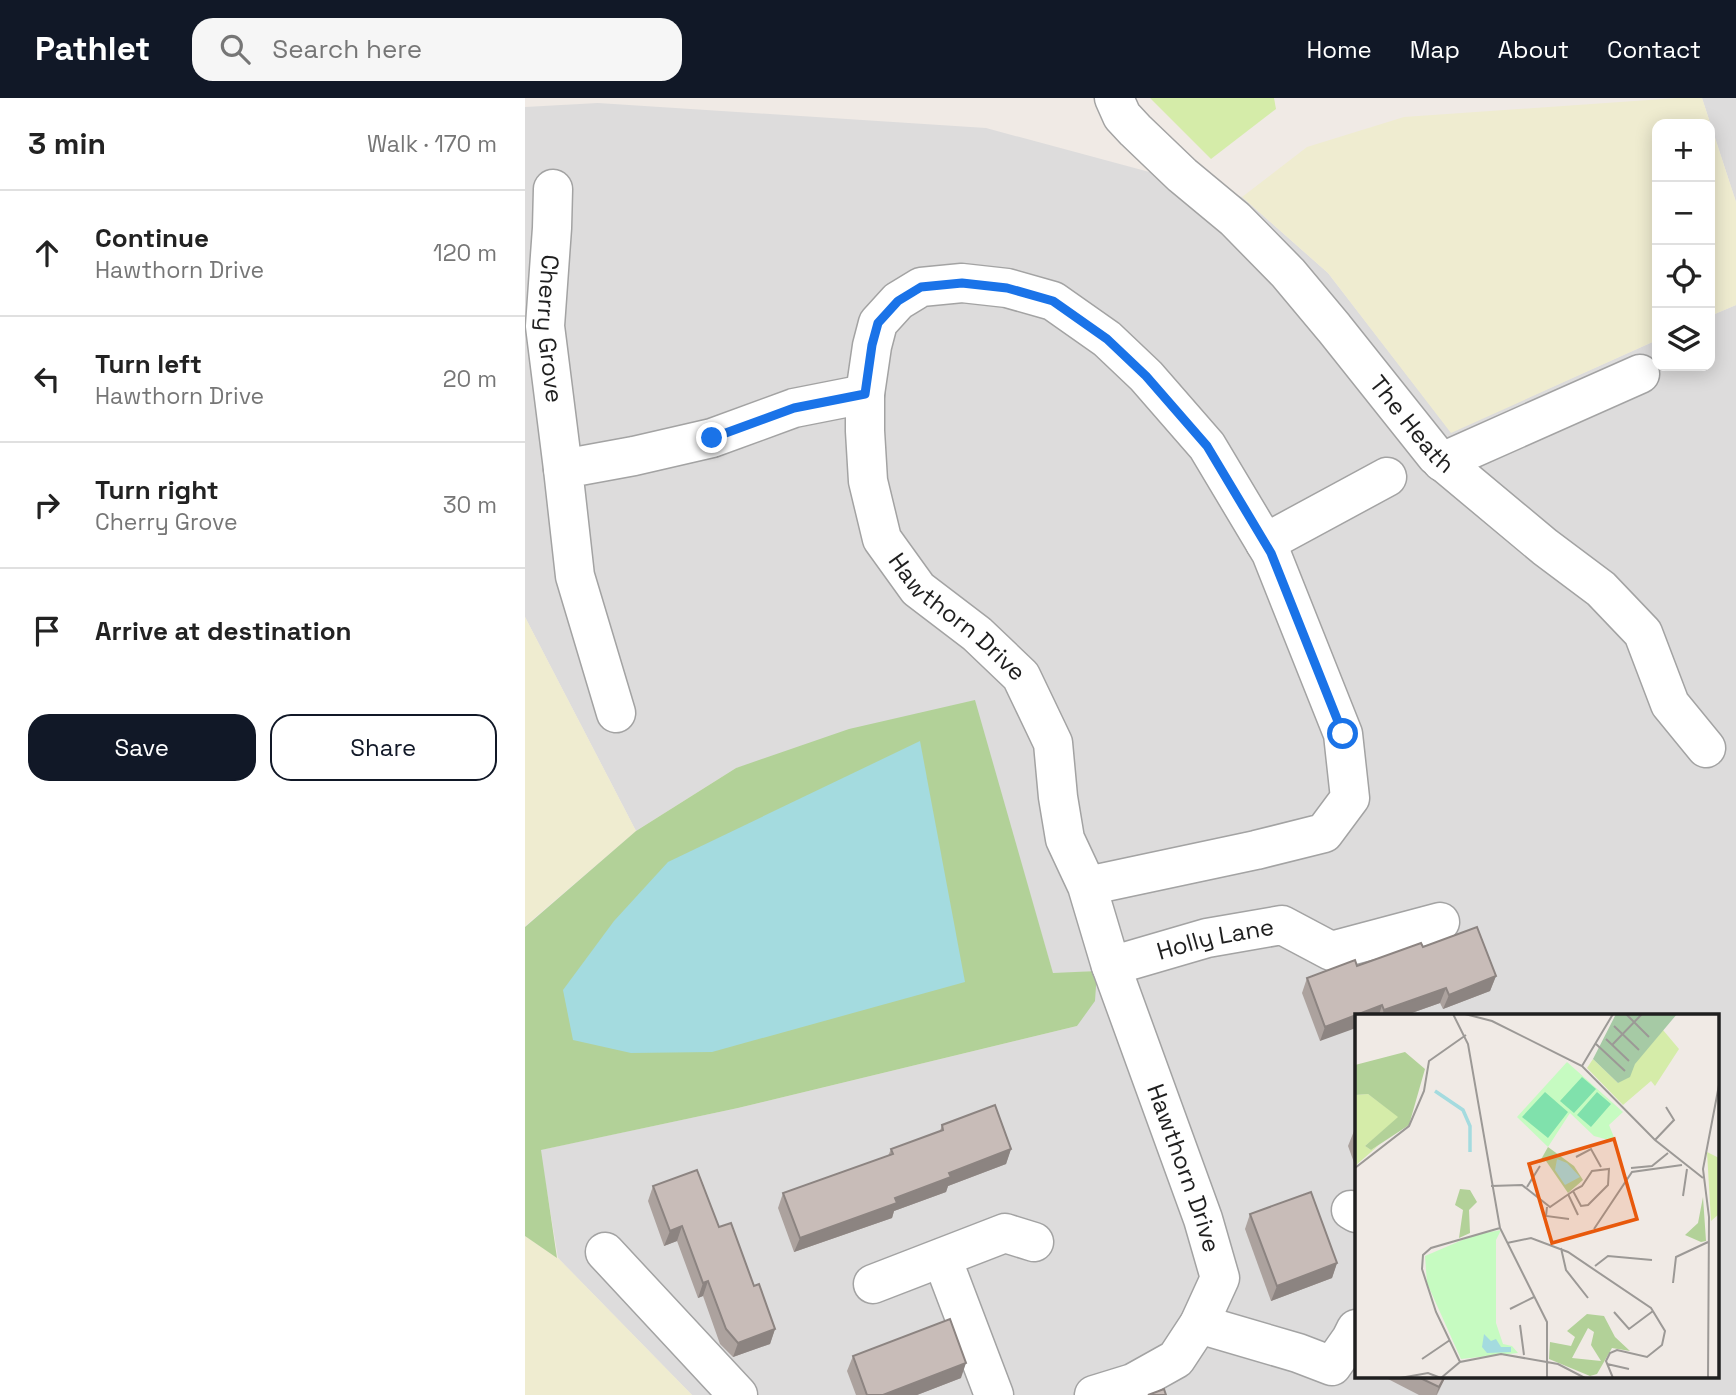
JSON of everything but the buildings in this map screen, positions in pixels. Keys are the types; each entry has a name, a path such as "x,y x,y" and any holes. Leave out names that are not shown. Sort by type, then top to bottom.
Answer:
{"street":[{"name":"The Heath","path":"1114,98 1122,116 1135,130 1182,175 1235,219 1288,273 1436,456 1545,547 1601,589 1643,633 1670,704 1706,748"},
{"name":"Cherry Grove","path":"553,189 545,326 575,576 616,713"},
{"name":"Hawthorn Drive","path":"1087,886 1256,850 1324,832 1350,798 1343,734 1271,553 1207,446 1146,376 1107,339 1053,301 1007,288 962,283 921,287 898,301 878,323 872,345 865,394 865,430 868,481 883,539 918,589 977,634 1021,676 1053,743 1065,839 1087,886 1111,966 1203,1219 1220,1278 1199,1324 1176,1360 1133,1382 1094,1395"},
{"path":"1443,462 1640,374"},
{"path":"563,469 712,438 794,408 865,394"},
{"path":"1265,543 1387,477"},
{"name":"Holly Lane","path":"1111,966 1207,938 1282,925 1331,951 1440,922"},
{"path":"873,1284 1005,1233 1034,1242"},
{"path":"605,1252 738,1395"},
{"path":"942,1258 994,1395"},
{"path":"1199,1324 1298,1353 1332,1366 1355,1331"}],"shaded area":[{"path":"1702,98 1736,98 1736,202 1715,138 1715,119 1709,119"},
{"path":"1702,98 1709,119 1652,119 1652,342 1451,433 1328,273 1242,197 1307,147 1404,117"},
{"path":"598,103 986,128 1242,197 1328,273 1451,432 1652,342 1652,371 1715,371 1715,314 1736,305 1736,1395 692,1395 558,1258 540,1150 738,1108 1077,1026 1097,971 1053,974 974,701 736,768 636,831 525,617 525,107"},
{"path":"1715,138 1736,202 1736,305 1715,314"},
{"path":"525,617 636,831 525,926"},
{"path":"525,1236 558,1258 692,1395 525,1395"}],"green space":[{"path":"1150,98 1274,98 1276,109 1211,159"},
{"path":"975,700 1053,973 1097,971 1095,1001 1077,1026 738,1108 541,1150 557,1258 525,1236 525,927 636,831 736,768 849,729"}],"water":[{"path":"920,741 965,982 712,1052 631,1053 573,1040 563,990 614,921 668,862"}],"route":[{"path":"712,438 794,408 865,394 878,323 898,301 921,287 962,283 1007,288 1053,301 1107,339 1146,376 1207,446 1271,553 1343,734"}]}
